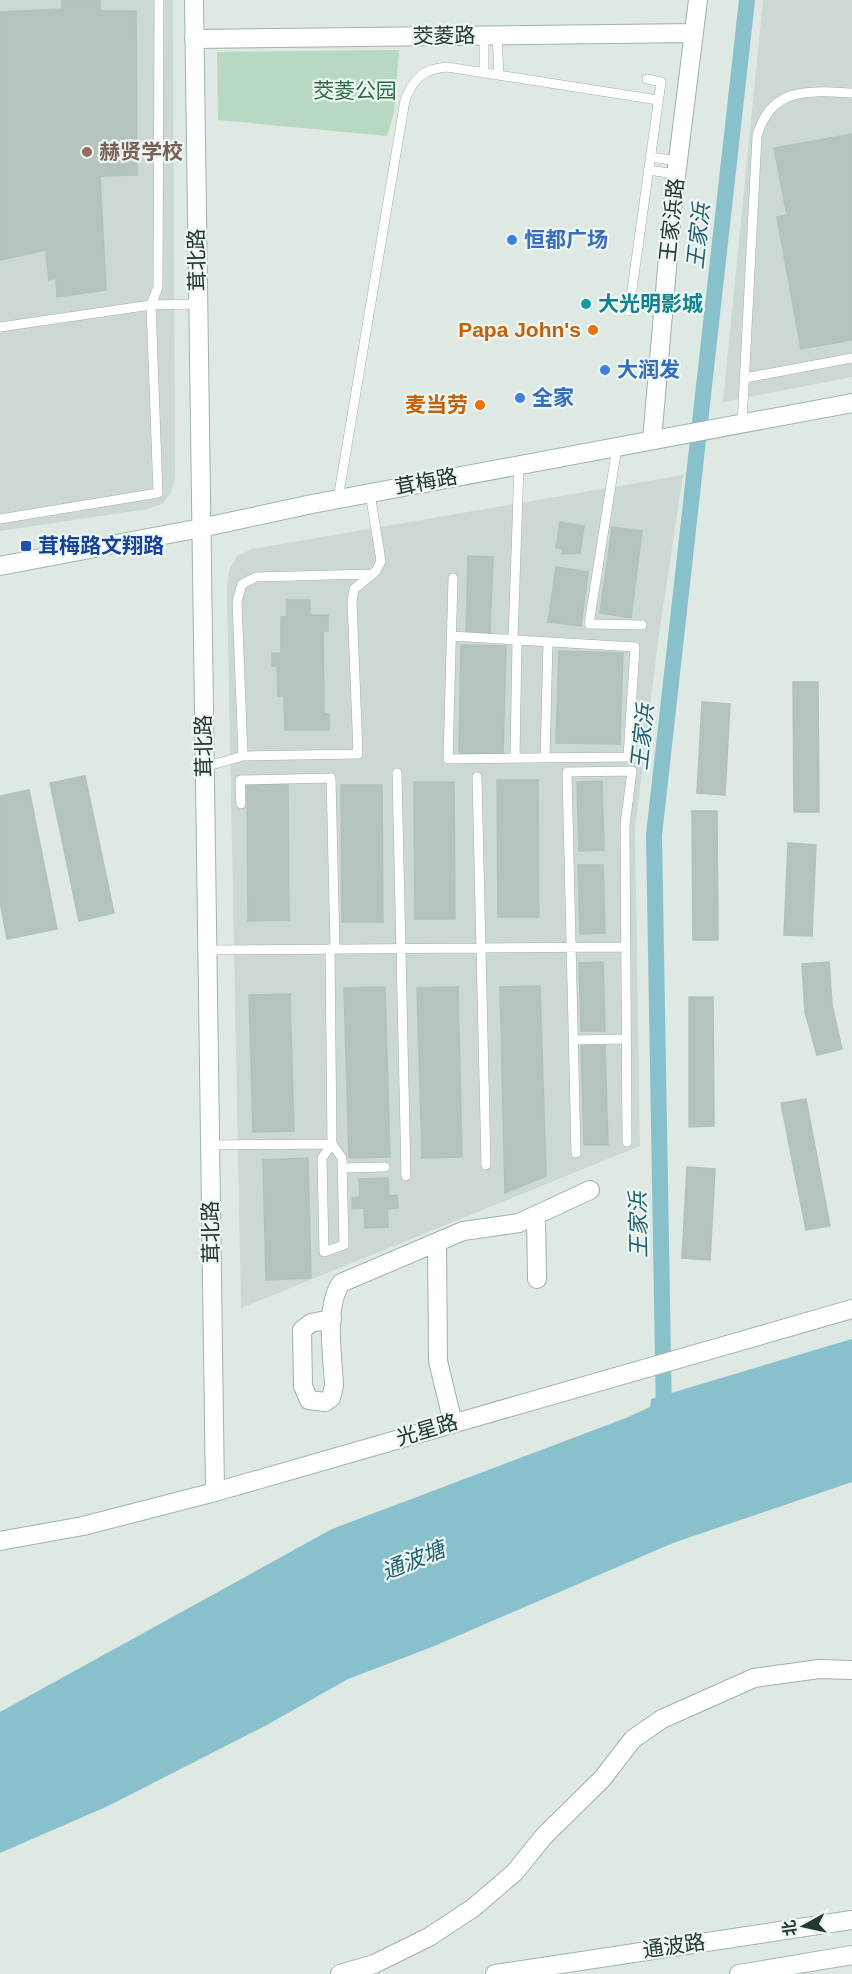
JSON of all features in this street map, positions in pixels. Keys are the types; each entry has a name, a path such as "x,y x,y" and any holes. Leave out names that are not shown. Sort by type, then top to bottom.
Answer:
{"street":[{"name":"茸北路","path":"194,0 215,1492"},
{"name":"王家浜路","path":"652,440 677,168 698,0"},
{"name":"茭菱路","path":"194,39 694,33"},
{"name":"茸梅路","path":"0,566 201,528 338,499 852,403"},
{"path":"332,1319 334,1293 341,1283 463,1231 519,1223 590,1190"},
{"path":"536,1215 537,1279"},
{"path":"437,1242 438,1361 453,1423"},
{"name":"光星路","path":"0,1541 83,1526 215,1492 852,1309"},
{"path":"340,1974 374,1964 411,1946 473,1908 515,1872 544,1836 602,1779 633,1739 662,1719 754,1678 819,1669 852,1670"},
{"name":"通波路","path":"495,1974 590,1966 852,1920"},
{"path":"739,1974 852,1955"}],"lane":[{"path":"0,519 158,493 151,304 158,287 159,0"},
{"path":"484,73 491,35"},
{"path":"491,35 506,88"},
{"path":"338,499 405,100 413,81 429,68 447,67 658,100"},
{"path":"629,311 661,81 646,79"},
{"path":"737,425 745,378 757,136 762,117 775,103 793,95 825,92 852,93"},
{"path":"650,157 677,168"},
{"path":"648,170 677,168"},
{"path":"0,327 151,304 198,304"},
{"path":"745,378 852,358"},
{"path":"617,447 589,624 642,625"},
{"path":"515,758 519,465"},
{"path":"204,767 243,756 358,754 352,601 354,589 372,574 381,561 370,493"},
{"path":"243,756 237,601 242,584 256,577 372,574"},
{"path":"451,636 635,647 628,758 448,759 451,636 453,578"},
{"path":"545,758 548,642"},
{"path":"576,1153 567,772 632,771 625,825 627,1142"},
{"path":"397,773 406,1176"},
{"path":"477,777 486,1165"},
{"path":"241,804 240,780 331,778 332,1144 322,1158 324,1252 344,1245 342,1158 332,1144"},
{"path":"207,950 626,947"},
{"path":"573,1040 626,1039"},
{"path":"210,1145 332,1144"},
{"path":"342,1168 385,1167"}],"shaded area":[{"name":"赫贤学校","path":"0,0 173,0 175,478 171,493 162,504 148,509 0,531"},
{"path":"763,0 852,0 852,377 723,402"},
{"path":"683,475 658,641 635,829 640,1146 241,1308 227,589 229,570 237,556 252,549"}],"green space":[{"name":"茭菱公园","path":"399,50 394,112 387,136 218,120 217,52"}],"water":[{"name":"通波塘","path":"852,1339 852,1482 673,1543 432,1647 348,1679 265,1726 108,1806 0,1853 0,1712 332,1529 626,1418 650,1407 651,1399"}],"building":[{"path":"62,0 100,0 100,11 136,11 137,175 100,176 106,290 57,297 56,278 49,280 46,250 0,260 0,12 62,9"},
{"path":"852,134 852,340 801,349 777,217 787,215 774,148"},
{"path":"560,522 584,526 580,553 562,554 563,549 556,548"},
{"path":"612,527 642,531 631,618 600,613"},
{"path":"468,556 493,557 490,633 466,632"},
{"path":"556,567 588,572 581,626 548,622"},
{"path":"287,600 310,600 310,615 328,615 328,631 323,631 324,714 329,714 329,730 285,730 284,696 278,696 277,666 272,666 272,653 281,653 281,617 287,617"},
{"path":"461,645 506,646 503,754 459,753"},
{"path":"559,651 623,653 620,744 556,743"},
{"path":"793,682 818,682 819,812 794,812"},
{"path":"702,702 730,704 725,795 697,793"},
{"path":"85,776 114,913 79,921 50,783"},
{"path":"497,780 538,780 539,917 498,917"},
{"path":"602,781 604,850 579,851 577,782"},
{"path":"414,782 454,782 455,919 415,919"},
{"path":"247,784 288,784 289,920 248,921"},
{"path":"341,785 382,785 383,922 342,922"},
{"path":"29,790 57,929 7,939 0,902 0,796"},
{"path":"692,811 717,811 718,940 693,940"},
{"path":"788,843 816,845 812,936 784,935"},
{"path":"578,865 603,865 605,933 580,934"},
{"path":"603,962 605,1031 581,1031 579,963"},
{"path":"829,962 832,1005 842,1049 817,1055 805,1012 802,964"},
{"path":"540,986 546,1176 505,1193 500,987"},
{"path":"385,987 390,1157 349,1158 344,988"},
{"path":"458,987 462,1157 422,1158 417,988"},
{"path":"290,994 294,1131 253,1132 249,995"},
{"path":"689,997 713,997 714,1126 689,1127"},
{"path":"605,1044 608,1145 584,1145 581,1045"},
{"path":"806,1099 830,1226 806,1230 781,1103"},
{"path":"308,1158 311,1278 266,1280 263,1160"},
{"path":"687,1167 715,1169 710,1260 682,1258"},
{"path":"388,1178 389,1196 397,1195 398,1208 387,1209 388,1227 365,1228 364,1208 352,1209 352,1198 360,1197 359,1179"}],"waterway":[{"name":"王家浜","path":"664,1417 654,835 747,0"}],"place":[{"name":"赫贤学校","path":"87,152"},
{"name":"恒都广场","path":"512,240"},
{"name":"大光明影城","path":"586,304"},
{"name":"Papa John's","path":"593,330"},
{"name":"大润发","path":"605,370"},
{"name":"全家","path":"520,398"},
{"name":"麦当劳","path":"480,405"},
{"name":"茸梅路文翔路","path":"26,546"}]}
